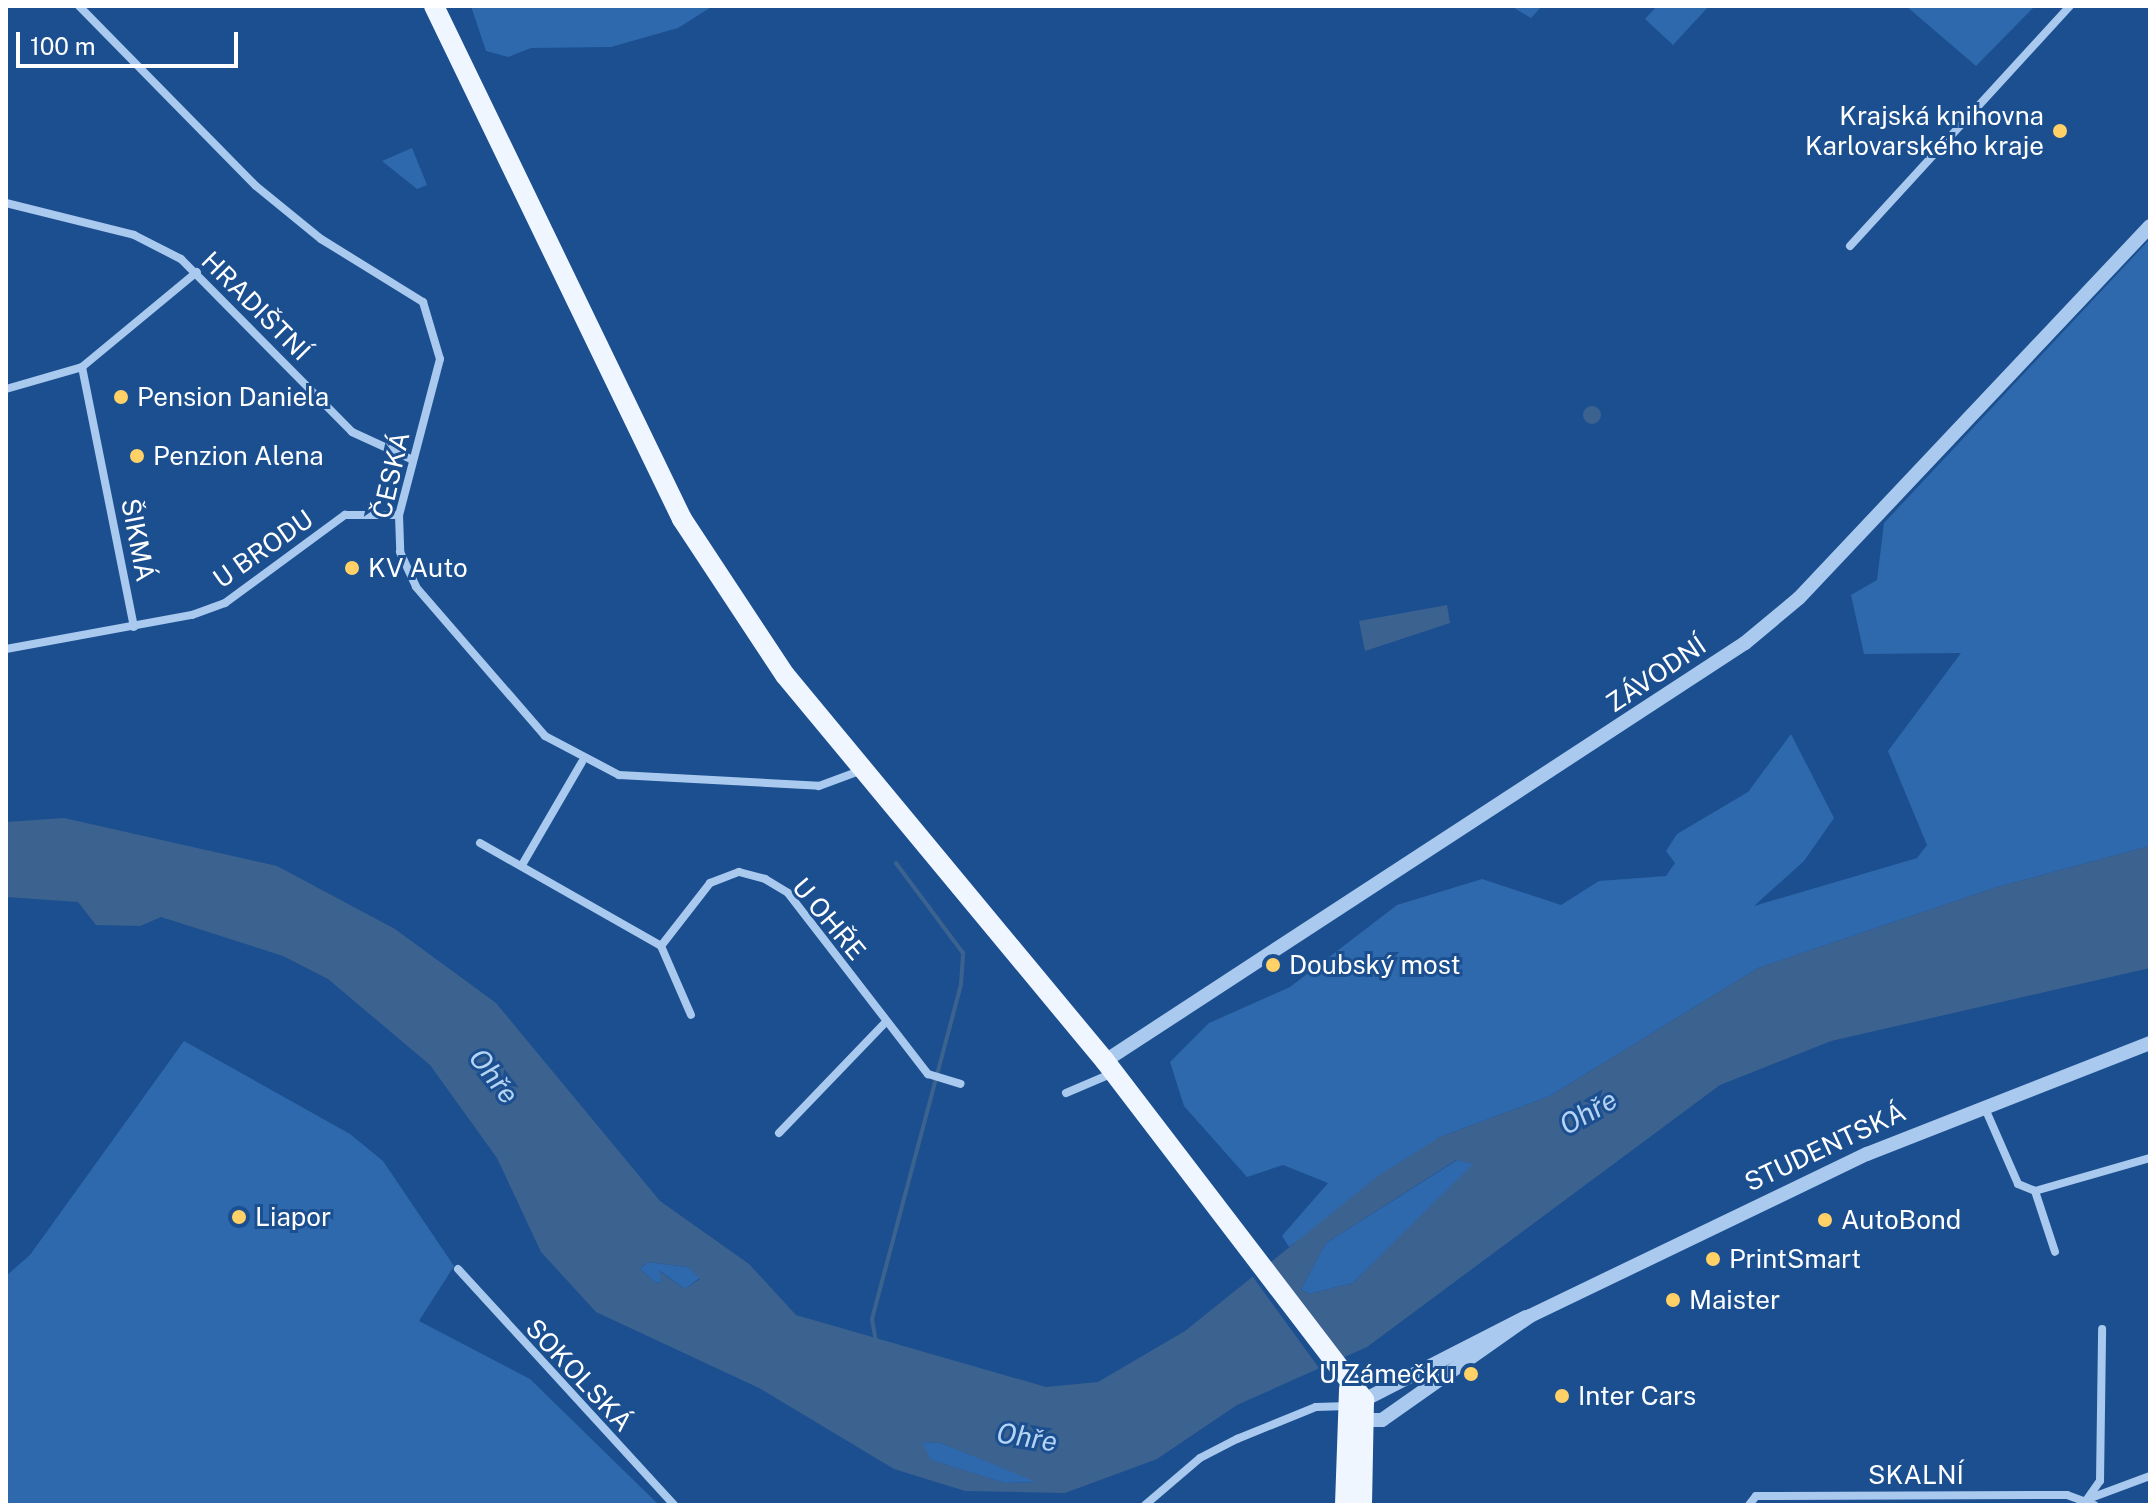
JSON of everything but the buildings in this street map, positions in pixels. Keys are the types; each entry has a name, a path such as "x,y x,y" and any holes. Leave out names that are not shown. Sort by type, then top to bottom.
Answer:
{"main road":[{"path":"434,6 682,519 749,625 863,770 1109,1067 1235,1232 1358,1404 1363,1457 1356,1504"},
{"path":"1356,1504 1358,1404"}],"street":[{"name":"ČESKÁ","path":"79,6 256,186 321,239 405,284 423,302 440,359 411,459 399,515 400,552 416,587 545,736 582,762 619,775 819,786 863,770"},
{"path":"1850,246 2070,6"},
{"name":"HRADIŠTNÍ","path":"6,203 134,235 197,272 352,432 411,459"},
{"name":"ZÁVODNÍ","path":"1109,1067 1745,643 1808,588 2150,226"},
{"path":"6,389 82,367 197,272"},
{"name":"ŠIKMÁ","path":"82,367 134,627"},
{"name":"U BRODU","path":"6,649 134,627 225,603 345,515 399,515"},
{"path":"522,865 582,762"},
{"path":"480,843 661,946 691,1015"},
{"name":"U OHŘE","path":"661,946 710,883 739,872 765,879 788,893 928,1074 960,1084"},
{"path":"779,1133 886,1022"},
{"name":"STUDENTSKÁ","path":"1358,1404 1530,1316 1984,1105 2150,1043"},
{"path":"1066,1093 1109,1067"},
{"path":"1984,1105 2018,1184 2035,1191 2150,1158"},
{"path":"2035,1191 2055,1252"},
{"name":"SOKOLSKÁ","path":"458,1269 674,1505"},
{"name":"STUDENTSKÁ","path":"1358,1404 1507,1321 1530,1316"},
{"path":"2088,1503 2100,1481 2102,1329"},
{"path":"1145,1505 1200,1458 1237,1439 1316,1407 1358,1404"},
{"path":"2088,1503 2150,1476"},
{"name":"SKALNÍ","path":"1749,1505 1756,1496 2088,1503"}],"shaded area":[{"path":"471,6 713,6 678,28 611,47 531,48 508,57 486,51"},
{"path":"1511,6 1542,6 1531,18"},
{"path":"1657,6 1709,6 1673,45 1645,19"},
{"path":"1906,6 2035,6 1976,66"},
{"path":"412,148 427,185 417,189 382,161"},
{"path":"2150,239 2150,846 1994,888 1758,968 1550,1096 1440,1137 1289,1247 1282,1236 1328,1183 1283,1165 1247,1177 1184,1106 1170,1062 1209,1023 1290,987 1397,905 1482,879 1561,905 1599,881 1666,876 1675,863 1666,851 1677,834 1748,792 1791,734 1834,818 1804,861 1754,906 1917,858 1927,845 1888,751 1961,653 1864,654 1851,595 1877,580 1884,523"},
{"path":"184,1041 350,1134 383,1161 454,1266 419,1321 530,1379 659,1505 6,1505 6,1276 30,1255"},
{"path":"1457,1160 1474,1164 1353,1283 1309,1294 1301,1289 1326,1243"},
{"path":"648,1262 688,1267 700,1278 685,1289 660,1271 662,1283 655,1282 640,1269"},
{"path":"922,1442 941,1443 1036,1482 1005,1483 930,1460 921,1450"}],"water":[{"path":"1588,406 1596,406 1601,415 1599,422 1588,424 1583,419 1583,411"},
{"path":"1447,605 1450,623 1365,651 1359,621"},
{"name":"Ohře","path":"64,818 277,866 395,929 496,1003 660,1201 749,1264 796,1315 1046,1387 1098,1382 1185,1331 1378,1176 1440,1137 1550,1096 1758,968 1994,888 2150,846 2150,968 1831,1041 1720,1085 1367,1347 1237,1405 1157,1459 1065,1493 965,1491 894,1469 759,1388 596,1312 541,1252 497,1158 430,1065 328,979 283,956 161,917 140,926 96,925 78,902 6,897 6,822","holes":["1456,1160 1473,1164 1353,1283 1309,1294 1301,1289 1326,1243","648,1262 688,1267 700,1279 685,1289 659,1271 662,1283 655,1282 640,1269","922,1442 941,1443 1036,1482 1005,1483 931,1460"]}],"pier":[{"path":"1268,1257 1344,1362 1325,1376 1249,1271"}],"waterway":[{"path":"876,1342 872,1319 961,984 963,953 896,863"}],"place":[{"name":"Krajská knihovna Karlovarského kraje","path":"2060,131"},
{"name":"Pension Daniela","path":"121,397"},
{"name":"Penzion Alena","path":"137,456"},
{"name":"KV Auto","path":"352,568"},
{"name":"Doubský most","path":"1273,965"},
{"name":"Liapor","path":"239,1217"},
{"name":"AutoBond","path":"1825,1220"},
{"name":"PrintSmart","path":"1713,1259"},
{"name":"Maister","path":"1673,1300"},
{"name":"U Zámečku","path":"1471,1374"},
{"name":"Inter Cars","path":"1562,1396"}]}
